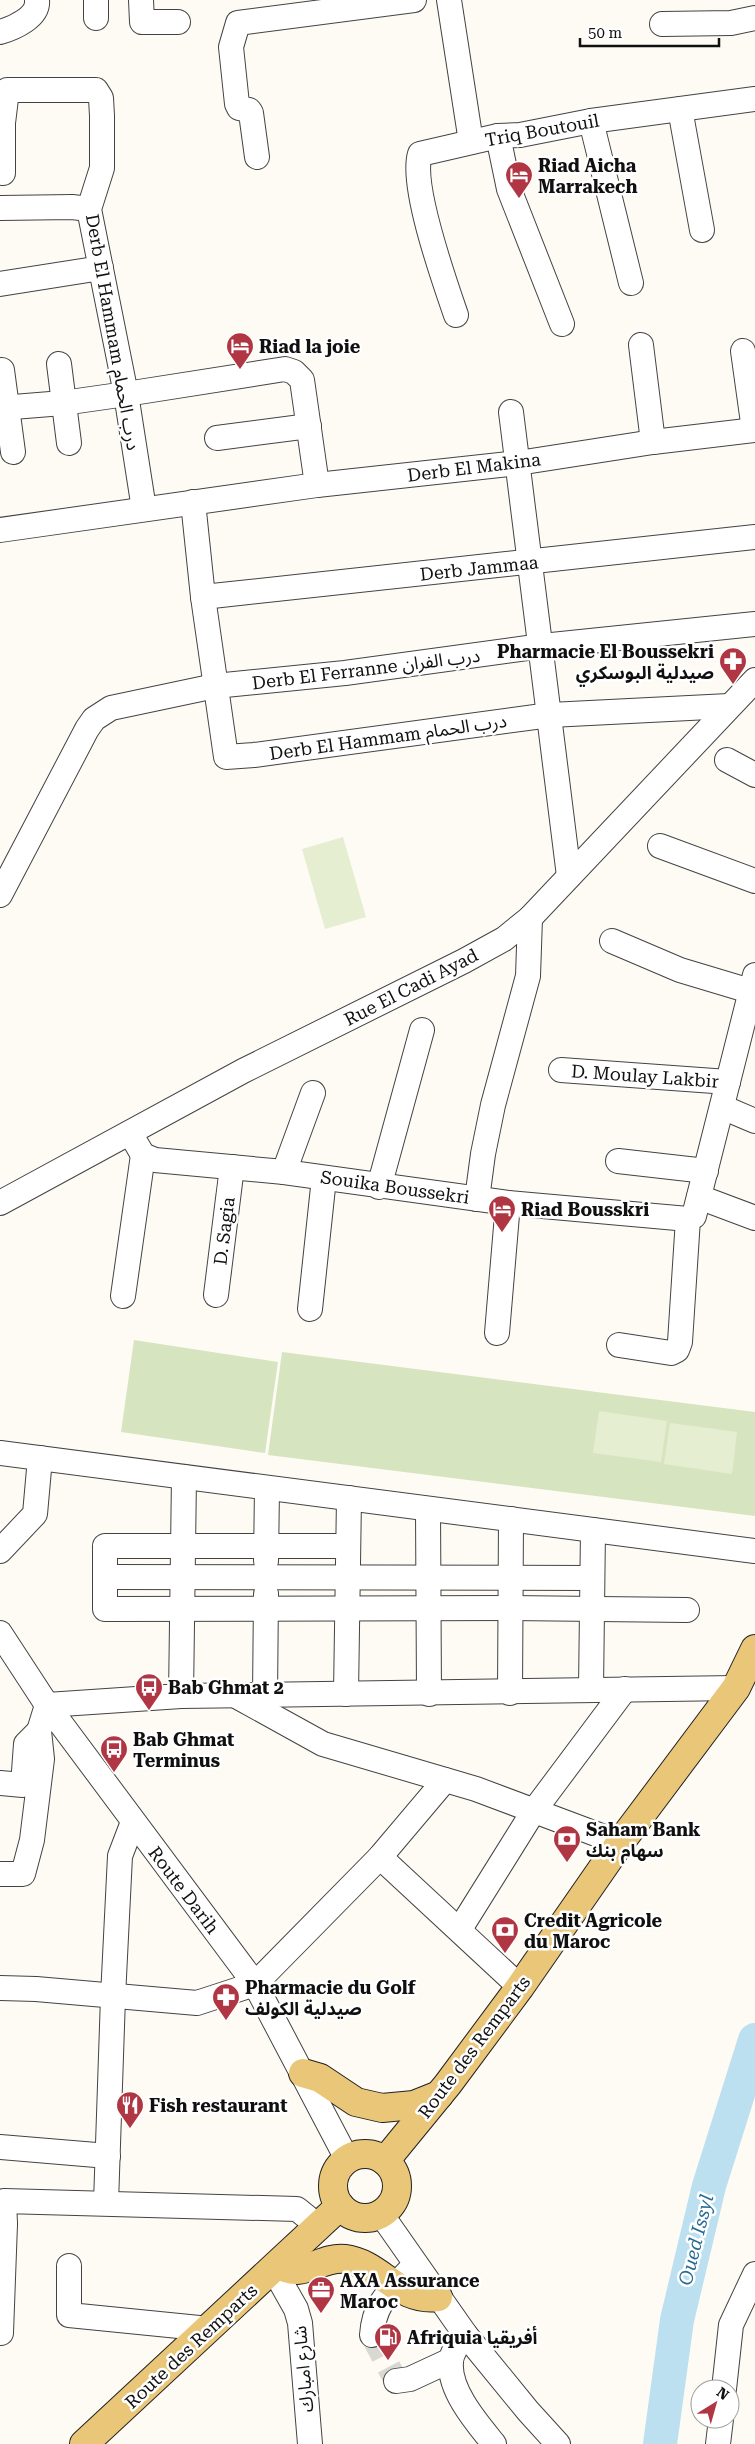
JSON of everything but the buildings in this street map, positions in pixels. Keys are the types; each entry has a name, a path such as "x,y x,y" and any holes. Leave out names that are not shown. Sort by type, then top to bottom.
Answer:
{"main road":[{"name":"Route des Remparts","path":"385,2160 440,2094 520,1987 620,1843 746,1680 755,1648"},
{"path":"303,2073 320,2078 356,2102 382,2108 414,2105 440,2094"},
{"path":"371,2154 385,2160 396,2175 397,2193 388,2209 381,2214 359,2218 340,2206 333,2190 333,2181 336,2172 347,2159 355,2155 371,2154"},
{"name":"Route des Remparts","path":"84,2444 210,2329 340,2206"},
{"path":"276,2267 297,2271 332,2259 344,2259 361,2264 395,2286 417,2297 438,2297"}],"street":[{"path":"0,32 8,30 32,16 38,6 37,0"},
{"path":"141,0 142,22 178,22"},
{"path":"257,157 251,113 249,110 242,110 237,104 231,48 238,23 414,0"},
{"name":"Triq Boutouil","path":"449,0 471,142 498,136 520,135 590,121 755,99"},
{"path":"662,24 731,23 755,18"},
{"name":"Derb El Hammam درب الحمام","path":"3,173 3,122 7,90 96,90 101,98 102,168 89,209 126,394 144,509"},
{"path":"680,109 702,230"},
{"path":"590,121 631,283"},
{"path":"498,136 509,189 562,324"},
{"path":"456,315 423,206 419,157 424,152 471,142"},
{"path":"0,208 72,207 89,209"},
{"path":"0,284 101,268"},
{"path":"641,345 653,442"},
{"path":"743,351 755,430"},
{"path":"59,364 69,443"},
{"path":"4,407 63,403 285,369 294,372 302,380 317,485"},
{"path":"2,370 4,407 13,452"},
{"path":"511,412 542,646 569,876"},
{"path":"217,438 309,426"},
{"name":"Derb El Makina","path":"193,502 317,485 518,463 653,442 755,430"},
{"path":"0,530 193,502 215,686"},
{"name":"Derb Jammaa","path":"203,597 531,563 755,537"},
{"name":"Derb El Ferranne درب الفران","path":"0,896 87,729 94,719 111,708 215,686 374,670 542,646 755,624"},
{"name":"Derb El Hammam درب الحمام","path":"215,686 226,757 254,755 550,714 729,706"},
{"name":"Rue El Cadi Ayad","path":"0,1203 242,1071 464,961 504,938 530,918 729,706 753,687"},
{"path":"727,760 755,775"},
{"path":"660,846 755,881"},
{"path":"476,1199 491,1115 528,976 530,918"},
{"path":"612,941 687,973 751,996 694,1216 688,1219 678,1350 671,1353 619,1345"},
{"path":"379,1187 422,1030"},
{"name":"D. Moulay Lakbir","path":"561,1070 728,1082"},
{"path":"284,1172 314,1094"},
{"path":"722,1107 755,1121"},
{"path":"124,1296 143,1155 130,1133"},
{"name":"Souika Boussekri","path":"143,1155 155,1160 284,1172 508,1204 688,1219"},
{"path":"618,1161 706,1171"},
{"name":"D. Sagia","path":"216,1295 232,1167"},
{"path":"310,1309 324,1178"},
{"path":"699,1197 755,1218"},
{"path":"497,1334 508,1204"},
{"path":"0,1453 755,1551"},
{"path":"0,1551 35,1514 40,1458"},
{"path":"181,1696 184,1477"},
{"path":"265,1696 267,1488"},
{"path":"346,1694 349,1498"},
{"path":"428,1509 429,1694"},
{"path":"510,1693 511,1519"},
{"path":"591,1689 593,1530"},
{"path":"348,1546 105,1546 105,1609 510,1608 687,1610"},
{"path":"105,1577 348,1578 428,1576 592,1578"},
{"name":"Route Darih","path":"0,1633 47,1705 255,1984 347,2159"},
{"path":"0,1874 23,1874 32,1840 42,1759 39,1731 47,1705 181,1696 510,1693 625,1689 746,1680"},
{"path":"460,1930 533,1812 625,1689"},
{"path":"237,1696 323,1744 476,1789 533,1812 620,1843"},
{"path":"0,1783 23,1785 26,1744 39,1731"},
{"path":"0,1988 197,2003 255,1984 380,1858 445,1780"},
{"path":"106,2204 120,1856 133,1822"},
{"path":"380,1858 520,1987"},
{"path":"0,2147 108,2156"},
{"path":"0,2333 4,2201 297,2209 318,2226"},
{"path":"381,2214 465,2334 528,2411 558,2444"},
{"path":"372,2335 373,2320 381,2300 415,2265"},
{"path":"69,2266 69,2315 210,2329"},
{"name":"شارع امبارك","path":"276,2267 296,2309 300,2323 310,2444"},
{"path":"725,2379 731,2325 755,2274"},
{"path":"465,2334 451,2360 453,2378 457,2390 494,2444"},
{"path":"396,2381 410,2379 451,2360"},
{"path":"718,2444 720,2429"}],"green space":[{"path":"343,837 366,917 325,929 302,849"},
{"path":"134,1340 278,1362 265,1453 121,1432"},
{"path":"282,1352 755,1412 755,1516 268,1455"},
{"path":"599,1411 667,1421 661,1462 593,1453"},
{"path":"670,1423 737,1432 732,1474 664,1464"}],"waterway":[{"name":"Oued Issyl","path":"660,2444 677,2320 709,2186 755,2040"}],"tunnel":[{"path":"372,2335 396,2381"}],"place":[{"name":"Riad Aicha Marrakech","path":"519,199"},
{"name":"Riad la joie","path":"240,370"},
{"name":"Pharmacie El Boussekri صيدلية البوسكري","path":"733,685"},
{"name":"Riad Bousskri","path":"502,1233"},
{"name":"Bab Ghmat 2","path":"149,1711"},
{"name":"Bab Ghmat Terminus","path":"114,1773"},
{"name":"Saham Bank سهام بنك","path":"567,1863"},
{"name":"Credit Agricole du Maroc","path":"505,1954"},
{"name":"Pharmacie du Golf صيدلية الكولف","path":"226,2021"},
{"name":"Fish restaurant","path":"130,2129"},
{"name":"AXA Assurance Maroc","path":"321,2314"},
{"name":"Afriquia أفريقيا","path":"388,2361"}]}
